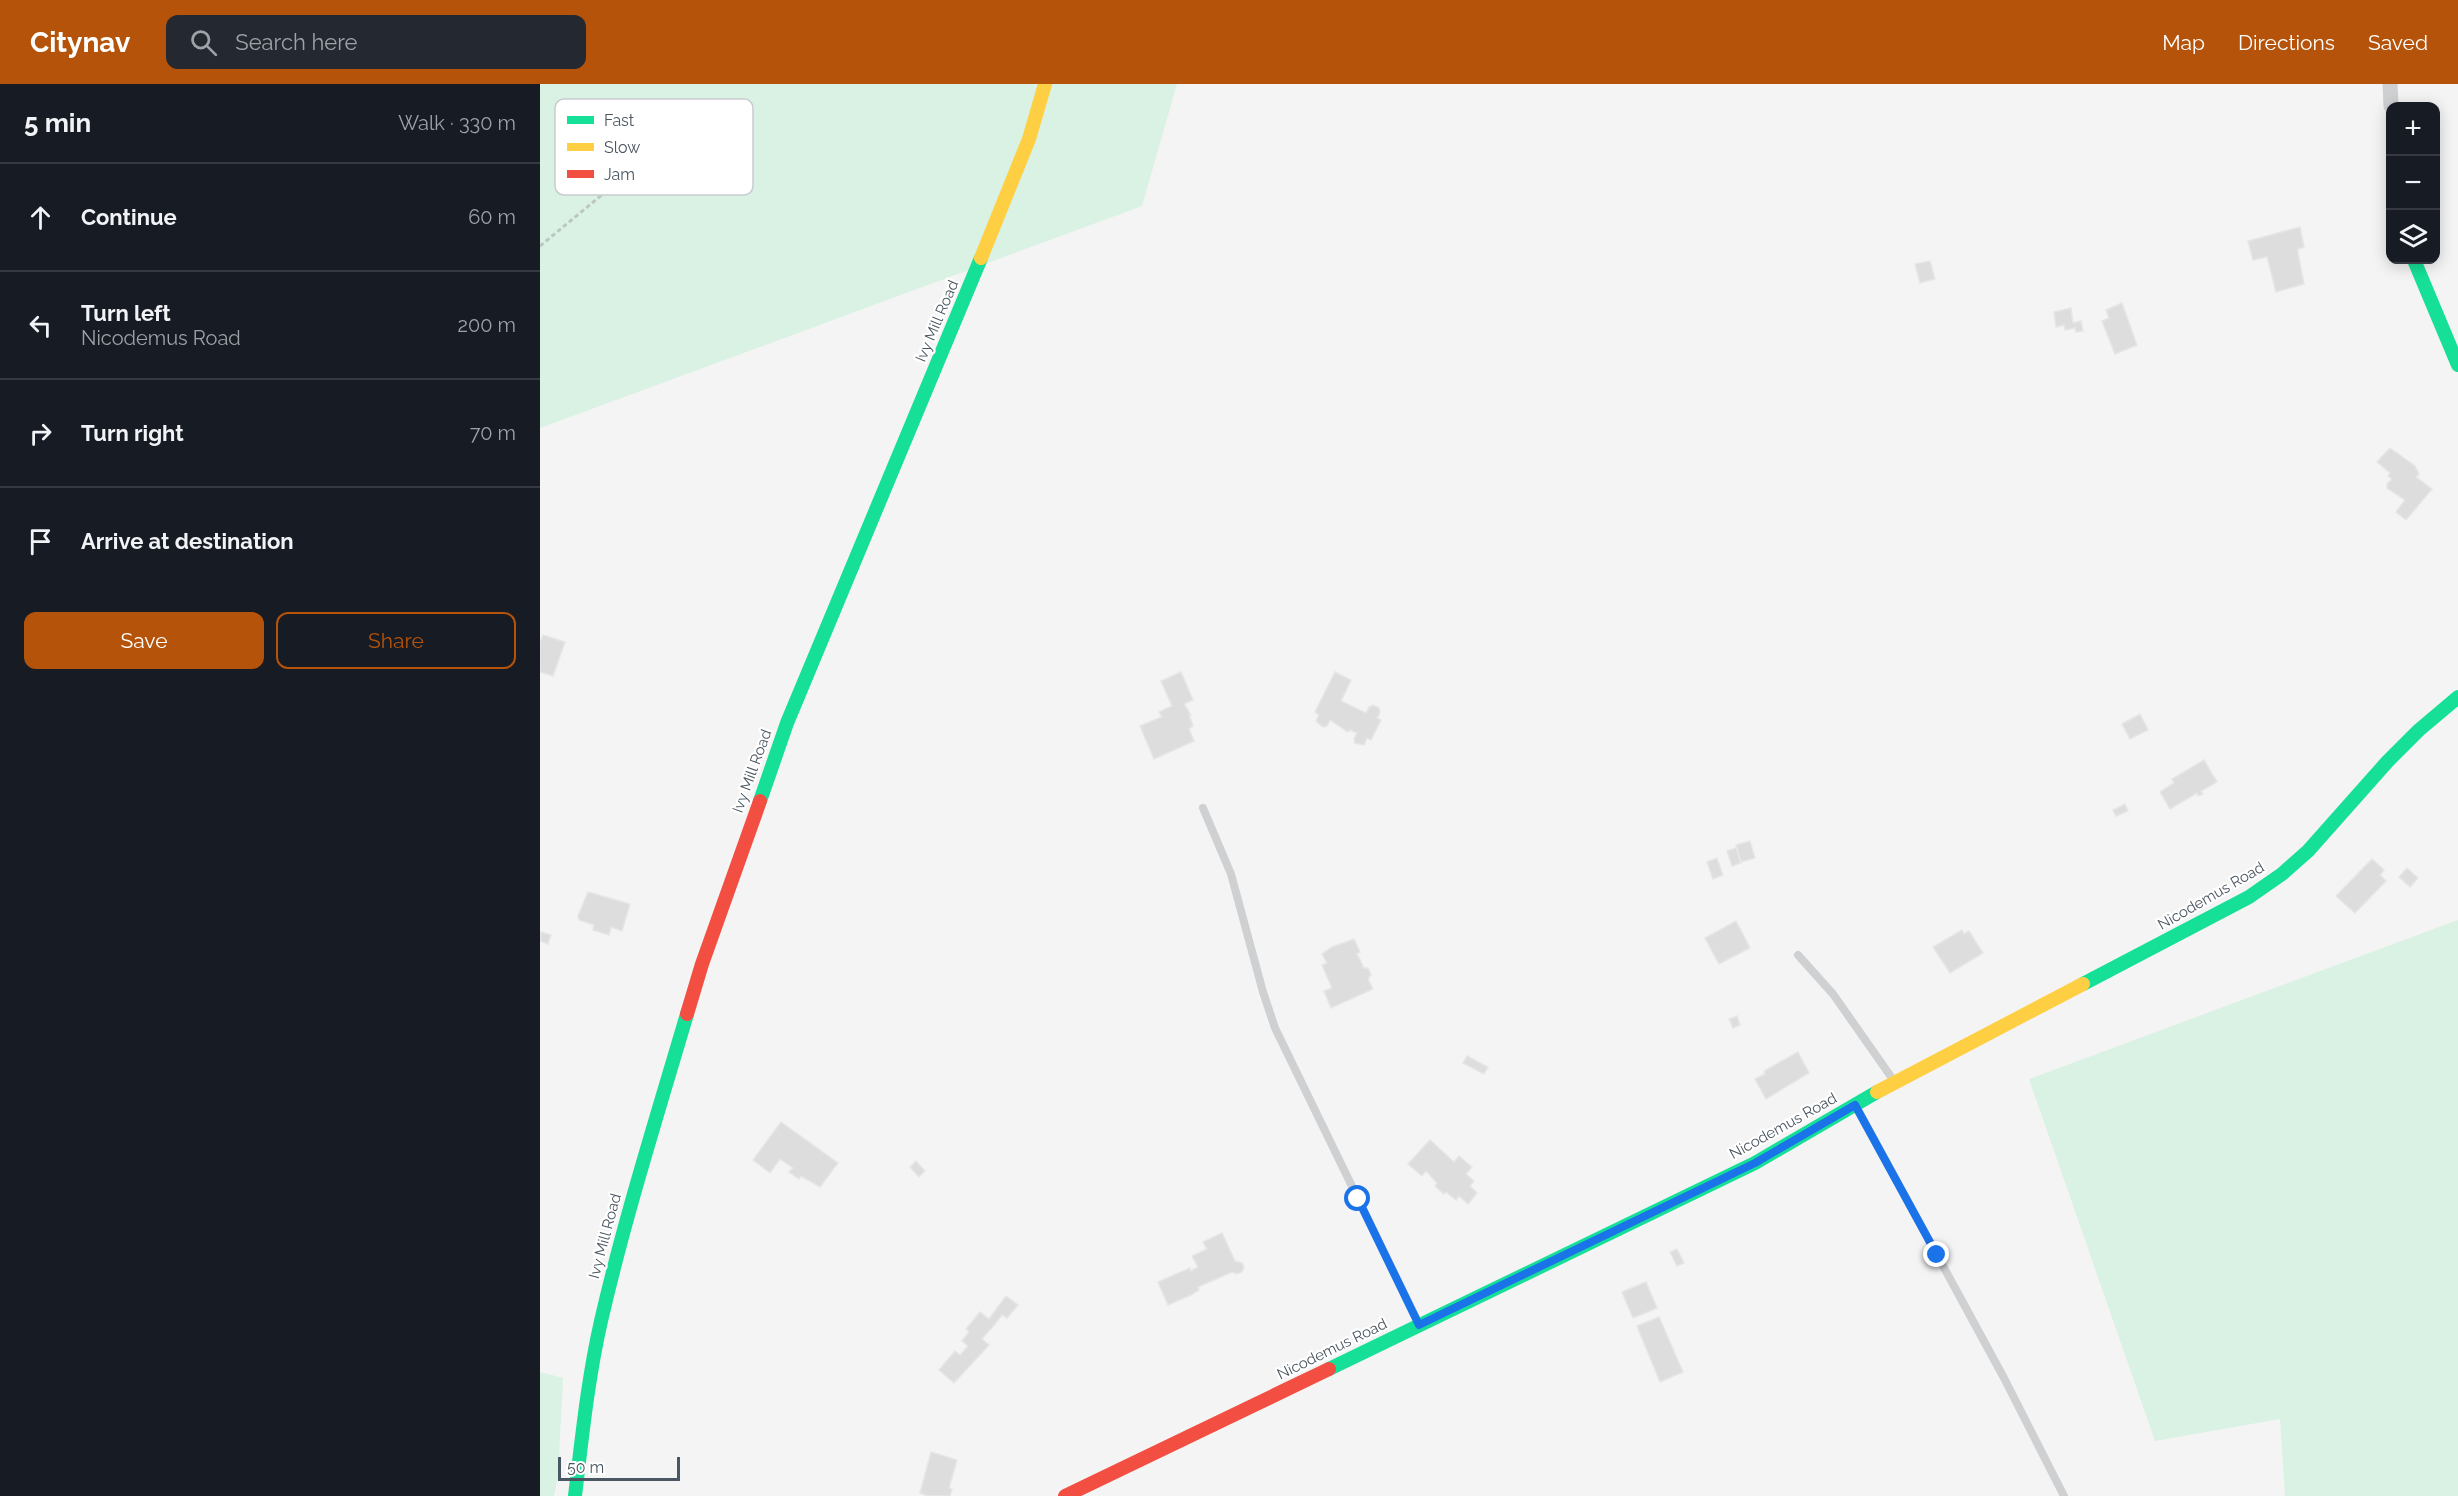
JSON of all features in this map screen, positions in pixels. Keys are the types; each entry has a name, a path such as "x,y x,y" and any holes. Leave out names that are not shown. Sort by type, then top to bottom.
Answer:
{"street":[{"name":"Ivy Mill Road","path":"575,1496 587,1396 600,1322 626,1219 702,964 787,723 864,533 1006,198 1029,139 1045,84"},
{"path":"2390,84 2391,102"},
{"path":"2416,264 2458,365"},
{"name":"Nicodemus Road","path":"1065,1496 1755,1163 1894,1082 2249,897 2282,874 2308,851 2387,762 2419,730 2458,698"}],"lane":[{"path":"1203,808 1231,874 1275,1028 1419,1325"},
{"path":"1798,956 1833,994 1894,1082"},
{"path":"1855,1105 2004,1378 2064,1496"}],"path":[{"path":"540,246 602,195"}],"green space":[{"path":"540,84 1177,84 1142,206 540,428"},
{"path":"2458,920 2458,1496 2285,1496 2280,1419 2155,1441 2029,1079"},
{"path":"540,1372 563,1378 558,1477 554,1496 540,1496"}],"building":[{"path":"2300,227 2304,247 2298,249 2298,253 2304,284 2276,292 2267,257 2253,260 2248,241"},
{"path":"1930,261 1935,279 1920,283 1915,264"},
{"path":"2122,303 2137,345 2115,354 2102,321 2109,318 2106,310"},
{"path":"2071,308 2073,323 2081,321 2083,331 2076,332 2075,328 2065,330 2064,325 2056,327 2054,312"},
{"path":"2390,448 2415,466 2419,474 2416,477 2432,489 2406,520 2396,512 2405,500 2387,488 2387,484 2392,479 2388,476 2390,473 2377,462"},
{"path":"543,635 565,642 553,676 540,672 540,643"},
{"path":"1181,672 1193,700 1184,704 1191,715 1189,715 1193,726 1189,729 1194,741 1154,759 1140,726 1162,717 1159,712 1172,706 1161,681"},
{"path":"1335,672 1351,680 1341,701 1366,713 1373,705 1379,708 1380,713 1377,718 1381,720 1371,740 1367,738 1364,745 1355,743 1357,733 1350,730 1348,732 1330,720 1327,726 1323,727 1316,721 1319,715 1315,712"},
{"path":"2140,714 2148,730 2130,739 2122,724"},
{"path":"2204,760 2217,782 2201,791 2203,794 2198,796 2197,793 2170,809 2160,792 2174,783 2172,779"},
{"path":"2125,804 2128,811 2116,816 2113,810"},
{"path":"1750,841 1755,858 1741,862 1736,845"},
{"path":"1736,848 1741,863 1732,866 1727,851"},
{"path":"1717,858 1723,875 1713,879 1707,862"},
{"path":"2372,859 2384,870 2380,875 2386,881 2355,913 2336,896"},
{"path":"2407,868 2418,878 2410,887 2399,877"},
{"path":"588,892 630,904 622,931 611,927 609,935 593,930 594,925 579,920 578,916"},
{"path":"1736,921 1750,948 1719,964 1705,938"},
{"path":"1962,930 1964,934 1969,931 1983,953 1950,973 1933,947"},
{"path":"541,932 551,935 548,944 540,941"},
{"path":"1354,939 1360,952 1357,954 1364,968 1368,968 1371,975 1368,979 1373,989 1331,1008 1324,991 1332,988 1322,965 1327,963 1322,954 1332,947"},
{"path":"1737,1016 1740,1025 1733,1028 1729,1019"},
{"path":"1798,1052 1809,1073 1766,1099 1755,1079 1765,1074 1764,1071"},
{"path":"1467,1056 1488,1067 1484,1074 1463,1063"},
{"path":"781,1122 838,1163 820,1187 801,1176 799,1179 789,1172 793,1168 780,1159 770,1173 753,1160"},
{"path":"1430,1140 1454,1162 1459,1156 1472,1167 1466,1174 1474,1181 1470,1186 1477,1193 1468,1204 1459,1196 1456,1200 1446,1192 1444,1194 1435,1186 1437,1183 1426,1171 1422,1176 1408,1164"},
{"path":"916,1161 925,1171 919,1177 910,1167"},
{"path":"1222,1233 1235,1261 1242,1263 1244,1267 1242,1272 1237,1274 1232,1272 1198,1287 1199,1290 1191,1295 1168,1305 1158,1282 1190,1268 1191,1271 1198,1267 1192,1256 1207,1249 1203,1242"},
{"path":"1677,1249 1684,1263 1677,1266 1670,1252"},
{"path":"1646,1282 1657,1308 1633,1318 1622,1292"},
{"path":"1006,1296 1018,1305 1007,1318 1002,1315 982,1339 989,1345 954,1383 939,1370 955,1351 960,1355 968,1346 962,1341 969,1332 966,1329 980,1312 989,1319"},
{"path":"1659,1317 1683,1372 1660,1382 1637,1326"},
{"path":"931,1452 957,1460 949,1488 952,1489 950,1496 928,1496 920,1493"}],"traffic: fast":[{"path":"760,801 787,723 981,258"},
{"path":"2416,264 2458,365"},
{"path":"2083,984 2249,897 2282,874 2308,851 2387,762 2419,730 2458,697"},
{"path":"575,1496 596,1342 631,1205 687,1014"},
{"path":"1329,1369 1755,1163 1877,1092"}],"traffic: slow":[{"path":"981,258 1029,139 1045,84"},
{"path":"1877,1092 2083,984"}],"traffic: jam":[{"path":"687,1014 702,964 760,801"},
{"path":"1065,1496 1329,1369"}],"route":[{"path":"1358,1199 1419,1325 1755,1163 1855,1105 1937,1255"}]}
